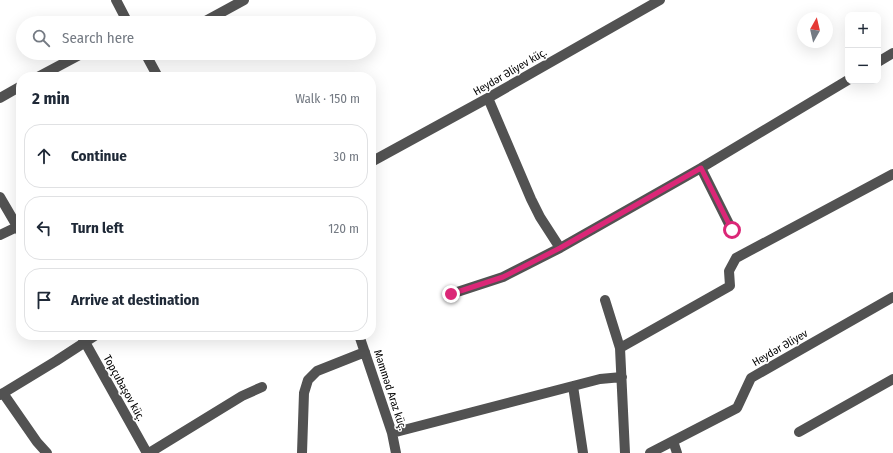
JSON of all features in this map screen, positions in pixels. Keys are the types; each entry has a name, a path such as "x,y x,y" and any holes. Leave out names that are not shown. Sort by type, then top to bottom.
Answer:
{"street":[{"path":"116,0 124,16"},
{"path":"215,16 244,0"},
{"name":"Heydər Əliyev küç.","path":"376,159 488,98 660,0"},
{"path":"881,60 893,52"},
{"path":"47,72 70,60"},
{"path":"150,60 156,72"},
{"path":"451,294 503,277 560,248 701,168 845,82"},
{"path":"0,98 16,89"},
{"path":"488,98 531,199 540,217 560,248"},
{"path":"701,168 732,230"},
{"path":"620,348 730,286 729,271 736,258 893,174"},
{"path":"0,197 16,222"},
{"path":"0,235 16,229"},
{"name":"Heydər Əliyev","path":"650,453 737,408 751,378 893,297"},
{"path":"605,300 620,348 626,453"},
{"path":"47,453 37,442 2,394 82,340"},
{"name":"Topçubaşov küç.","path":"84,340 148,453"},
{"name":"Məmməd Araz küç.","path":"361,340 392,433 396,453"},
{"path":"302,453 304,393 308,380 317,371 365,352"},
{"path":"392,433 600,379 622,377"},
{"path":"799,432 893,379"},
{"path":"573,386 584,453"},
{"path":"148,453 242,396 262,387"},
{"path":"673,441 677,453"}],"route":[{"path":"451,294 503,277 560,248 701,168 732,230"}]}
